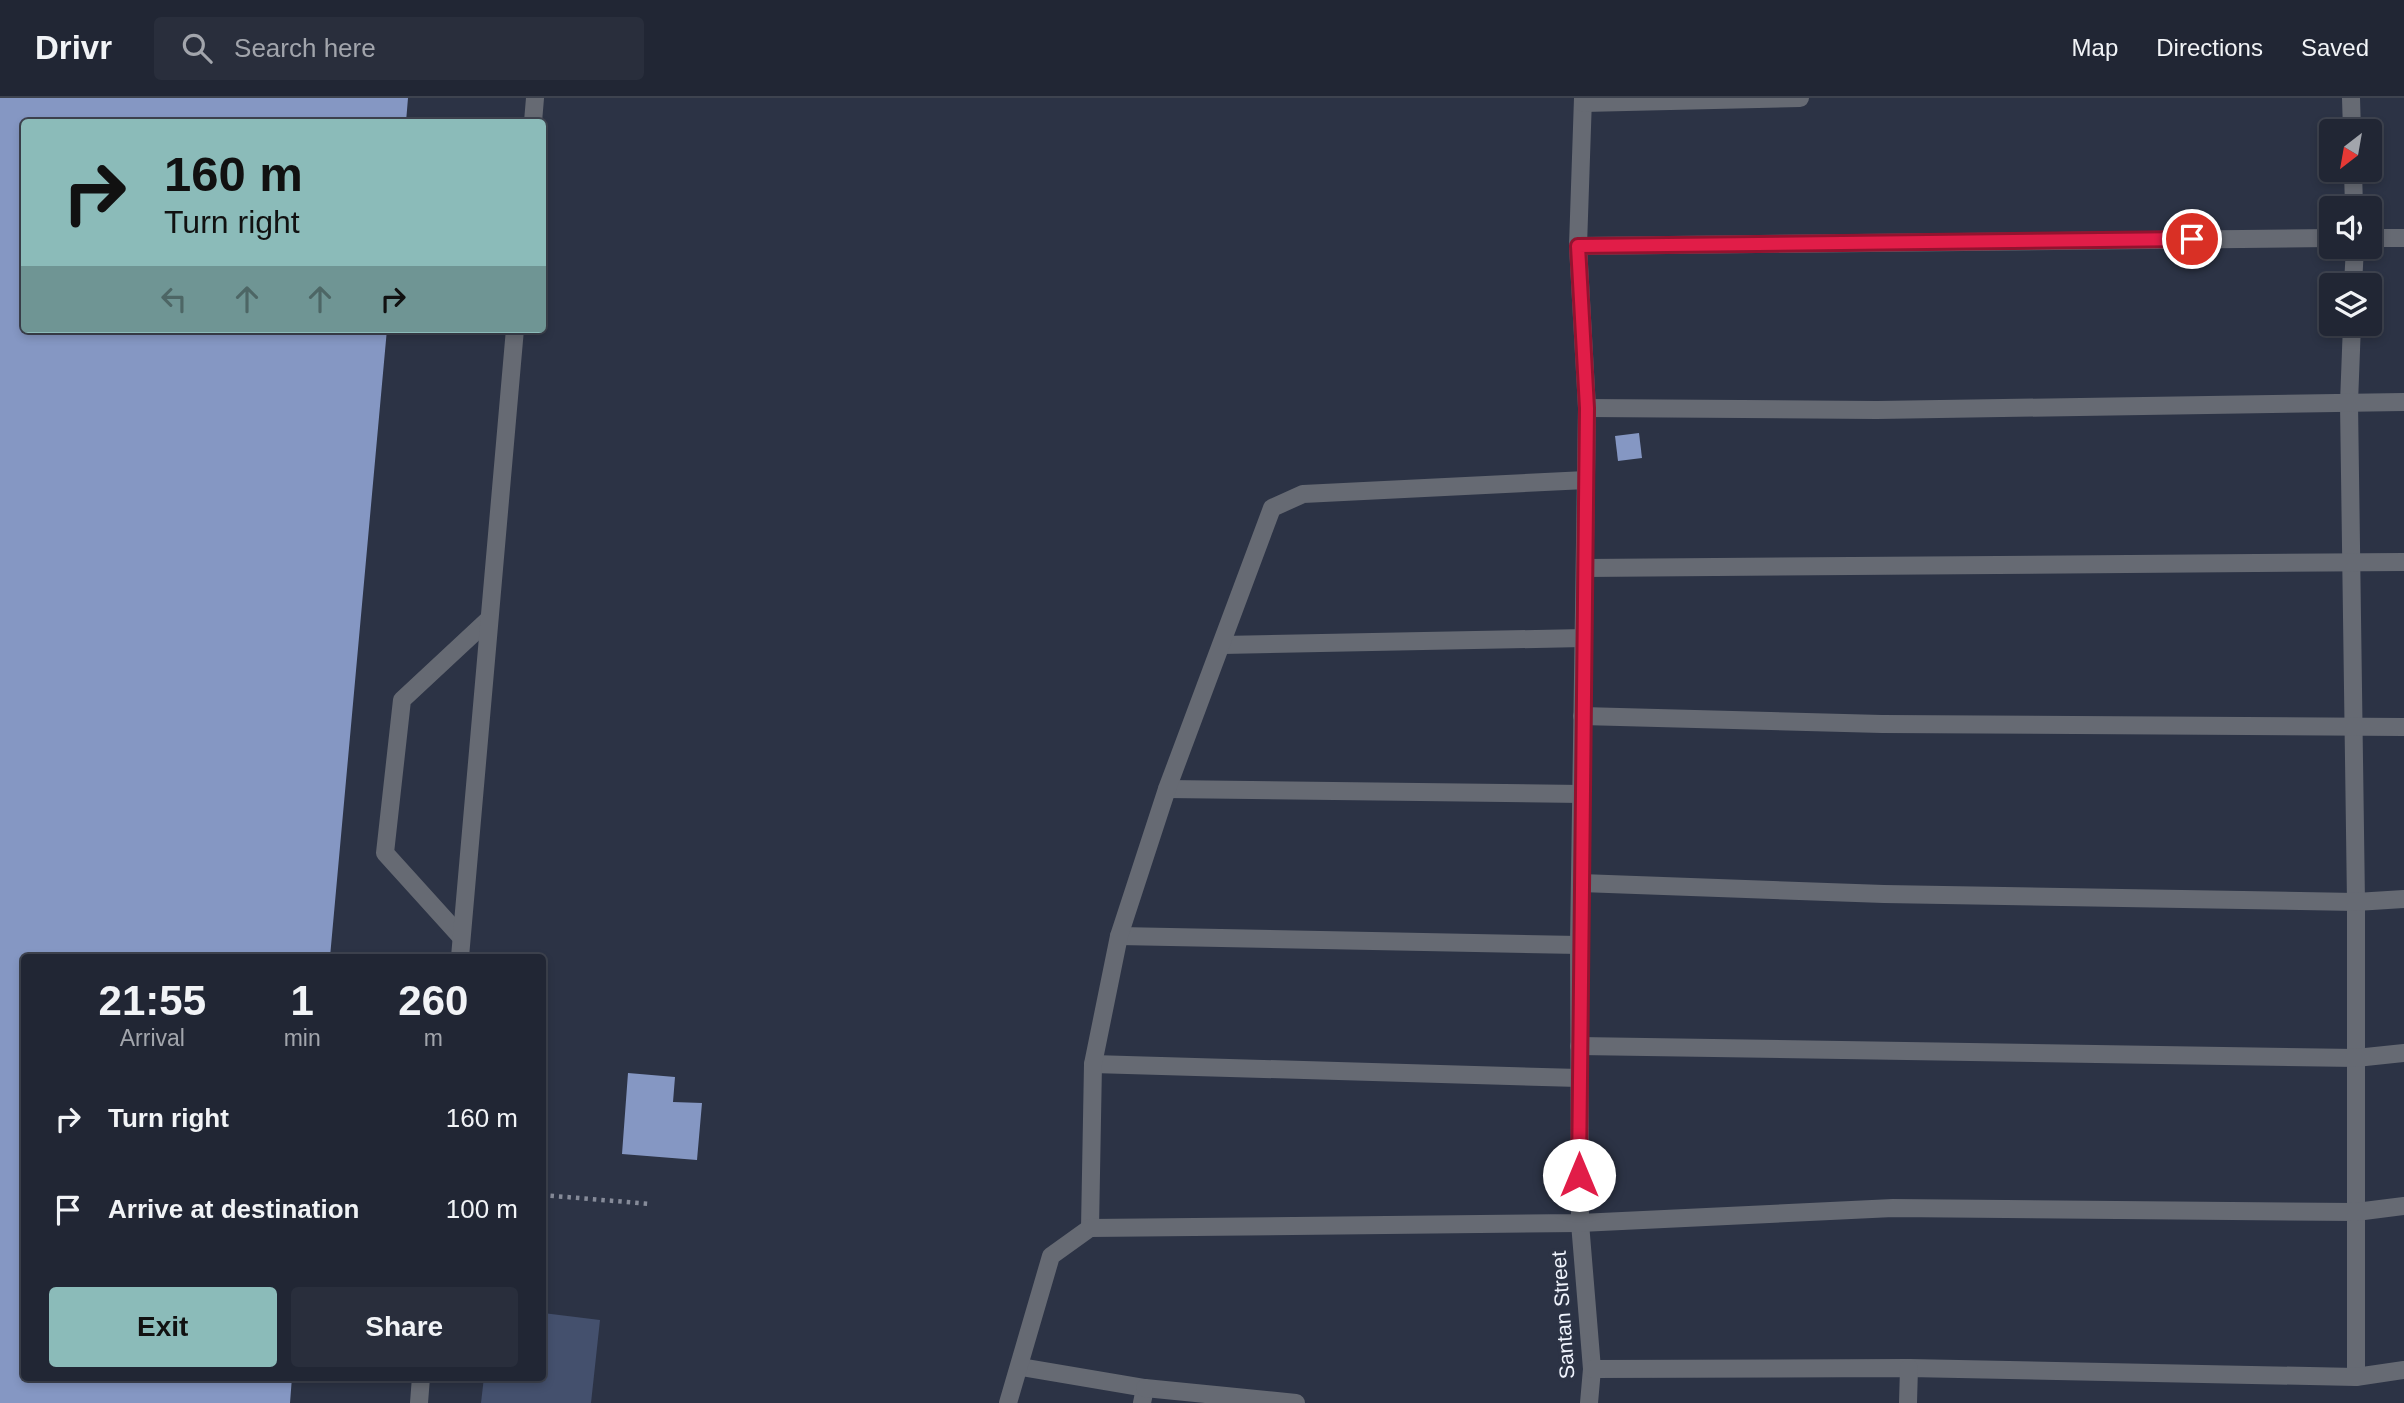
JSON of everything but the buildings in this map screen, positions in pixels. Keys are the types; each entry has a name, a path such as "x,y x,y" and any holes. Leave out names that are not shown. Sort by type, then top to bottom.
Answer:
{"street":[{"path":"533,119 535,98"},
{"path":"1583,100 1800,98"},
{"path":"2351,98 2352,119"},
{"name":"Santan Street","path":"1583,100 1578,246 1587,408 1579,1078 1580,1223 1592,1368 1589,1403"},
{"path":"2382,238 2404,237"},
{"path":"1578,246 2319,238"},
{"path":"460,954 515,333"},
{"path":"2352,336 2349,403 2356,902 2356,1377"},
{"path":"1587,408 1877,410 2404,402"},
{"path":"1090,1227 1093,1065 1119,936 1167,789 1272,508 1303,494 1586,480"},
{"path":"1585,568 2404,562"},
{"path":"461,937 385,853 402,700 489,619"},
{"path":"1222,645 1584,638"},
{"path":"1582,716 1881,724 2354,729 2404,727"},
{"path":"1167,789 1582,794"},
{"path":"1581,883 1884,894 2356,902 2404,899"},
{"path":"1119,936 1579,945"},
{"path":"1579,1046 2356,1058 2404,1053"},
{"path":"1093,1065 1579,1078"},
{"path":"1008,1403 1021,1367 1051,1256 1090,1227 1580,1223 1893,1208 2356,1212 2404,1206"},
{"path":"1021,1367 1144,1396 1296,1403"},
{"path":"1592,1368 1909,1368 2356,1377 2404,1370"},
{"path":"1908,1403 1909,1368"},
{"path":"419,1403 421,1381"}],"path":[{"path":"546,1195 651,1204"}],"shaded area":[{"path":"546,1313 600,1320 591,1403 481,1403 484,1381 546,1381"}],"route":[{"path":"1579,1175 1579,945 1587,408 1578,246 2192,239"}]}
